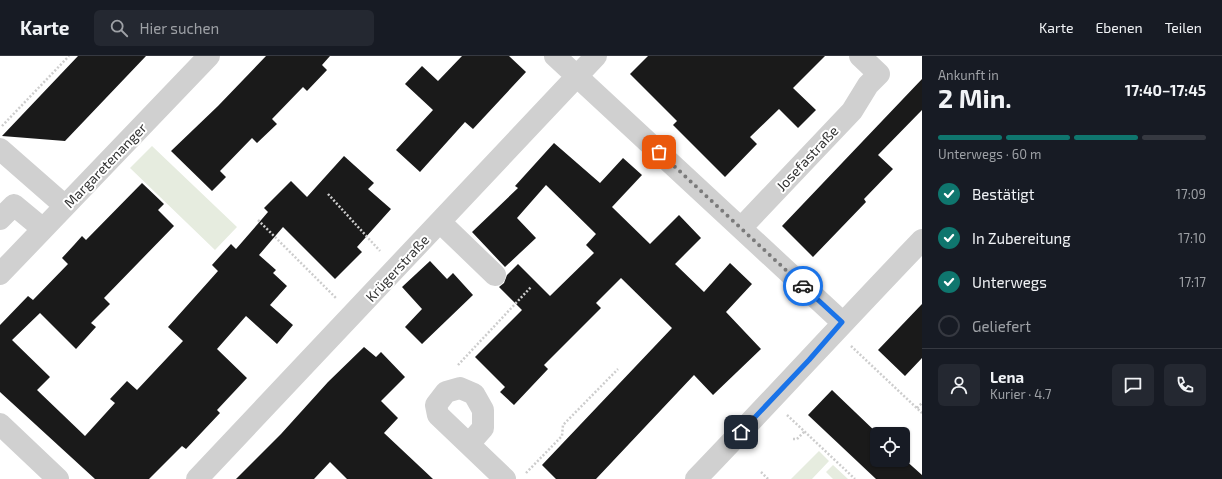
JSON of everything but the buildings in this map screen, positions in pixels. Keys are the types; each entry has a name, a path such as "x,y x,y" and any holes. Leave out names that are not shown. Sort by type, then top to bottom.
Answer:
{"street":[{"name":"Margaretenanger","path":"0,274 209,56"},
{"path":"555,56 842,322"},
{"name":"Krügerstraße","path":"197,479 596,56"},
{"name":"Josefastraße","path":"741,228 852,111 868,85 879,74 860,56"},
{"path":"0,149 66,206"},
{"path":"0,219 14,205 43,229"},
{"path":"440,222 496,275"},
{"path":"696,479 809,360 842,322 922,240"},
{"path":"469,444 483,428 483,410 474,394 460,388 446,392 436,405 438,415 505,479"},
{"path":"0,424 58,479"}],"path":[{"path":"0,128 69,56"},
{"path":"328,194 396,269"},
{"path":"258,220 352,315"},
{"path":"460,388 454,369 531,287"},
{"path":"842,322 848,343 922,413"},
{"path":"526,474 562,436 563,425 618,369"},
{"path":"917,408 922,403"},
{"path":"783,411 855,479"},
{"path":"793,439 797,439 805,431"},
{"path":"761,472 768,479"}],"shaded area":[{"path":"152,146 237,227 215,250 130,168"},
{"path":"819,451 829,461 812,479 791,479"},
{"path":"833,465 848,479 833,479 826,472"}],"way so far":[{"path":"659,152 803,286"}],"route":[{"path":"741,432 809,360 842,322 803,286"}]}
